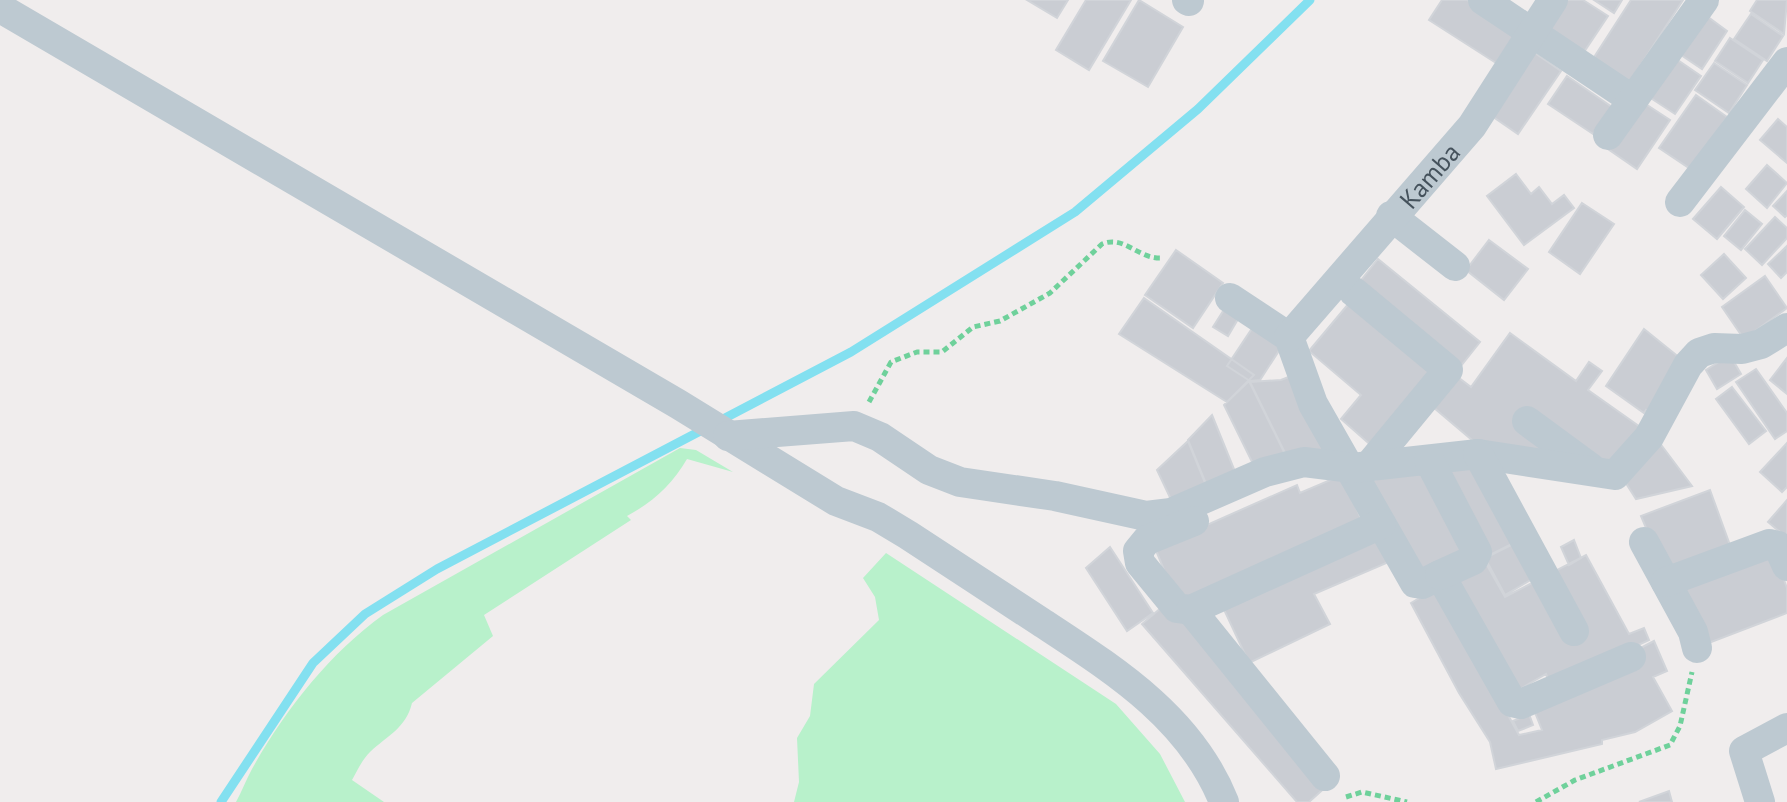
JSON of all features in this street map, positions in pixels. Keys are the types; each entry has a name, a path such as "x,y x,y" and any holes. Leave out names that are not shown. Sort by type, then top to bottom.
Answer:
{"street":[{"path":"1483,0 1633,100"},
{"name":"Kamba","path":"1289,337 1472,126 1553,0"},
{"path":"1608,135 1704,0"},
{"path":"0,8 678,404 836,501 878,517 898,529 1106,665 1181,729 1224,802"},
{"path":"1680,202 1787,62"},
{"path":"1391,216 1455,266"},
{"path":"1354,292 1448,370 1348,467 1147,540 1138,551 1140,563 1177,608 1185,612 1381,524"},
{"path":"1230,298 1289,337 1313,404 1415,583 1422,584 1473,560 1477,552 1429,460"},
{"path":"728,436 847,427 880,437 929,470 960,482 1055,496 1146,516 1171,513 1265,472 1304,462 1348,467 1478,454 1615,475 1649,437 1688,365 1699,353 1714,348 1742,349 1761,344 1787,328"},
{"path":"1527,421 1596,472"},
{"path":"1478,454 1574,631"},
{"path":"1644,542 1693,632 1697,648"},
{"path":"1666,582 1769,544 1778,546 1786,562"},
{"path":"1440,575 1516,704 1631,657"},
{"path":"1191,610 1333,787"},
{"path":"1760,802 1744,751 1787,728"}],"path":[{"path":"847,427 862,413 891,362 917,352 942,352 973,327 1000,321 1050,293 1102,244 1112,240 1121,242 1146,258 1160,258"},
{"path":"1536,802 1575,780 1670,745 1680,726 1697,648"},
{"path":"1333,787 1407,802"}],"green space":[{"path":"680,448 696,450 733,472 687,459 661,492 627,516 631,520 484,615 493,636 412,703 401,725 367,755 352,780 384,802 236,802 265,747 294,705 327,665 363,630 383,615"},
{"path":"886,553 1116,704 1160,754 1185,802 794,802 799,782 797,738 810,716 814,684 879,620 875,597 863,578"}],"building":[{"path":"1027,0 1068,0 1057,18"},
{"path":"1086,0 1131,0 1089,70 1056,50"},
{"path":"1139,0 1183,27 1148,87 1103,61"},
{"path":"1442,0 1467,0 1516,33 1496,63 1429,20"},
{"path":"1561,0 1583,0 1608,16 1582,55 1542,28"},
{"path":"1594,0 1622,0 1614,13"},
{"path":"1631,0 1683,0 1625,89 1589,65"},
{"path":"1757,0 1787,0 1784,34 1750,11"},
{"path":"1704,14 1727,31 1702,69 1678,53"},
{"path":"1751,14 1783,36 1767,61 1734,39"},
{"path":"1730,38 1763,60 1748,83 1715,61"},
{"path":"1529,49 1561,71 1518,134 1486,112"},
{"path":"1669,54 1701,76 1675,114 1643,93"},
{"path":"1714,63 1747,85 1729,113 1695,90"},
{"path":"1567,76 1612,107 1593,134 1548,104"},
{"path":"1696,95 1727,117 1692,170 1659,148"},
{"path":"1638,99 1670,120 1637,169 1605,147"},
{"path":"1778,119 1787,127 1787,163 1760,140"},
{"path":"1767,165 1787,183 1767,208 1746,189"},
{"path":"1516,174 1531,194 1539,187 1552,204 1564,195 1574,208 1524,245 1487,196"},
{"path":"1721,187 1744,207 1717,239 1693,219"},
{"path":"1787,191 1787,215 1785,217 1773,206"},
{"path":"1582,203 1614,224 1580,274 1549,252"},
{"path":"1745,210 1762,224 1741,250 1724,236"},
{"path":"1775,217 1787,228 1787,238 1762,265 1745,249"},
{"path":"1489,240 1528,269 1504,300 1466,270"},
{"path":"1787,246 1787,272 1781,278 1768,264"},
{"path":"1176,250 1223,283 1193,328 1145,295"},
{"path":"1724,254 1746,278 1723,299 1701,275"},
{"path":"1378,259 1480,342 1460,367 1358,284"},
{"path":"1765,276 1787,308 1744,339 1722,307"},
{"path":"1144,298 1254,375 1227,402 1119,334"},
{"path":"1350,302 1436,375 1373,447 1341,419 1361,395 1309,351"},
{"path":"1227,305 1241,314 1228,336 1213,327"},
{"path":"1255,324 1284,343 1260,380 1250,381 1227,366"},
{"path":"1644,329 1680,358 1656,417 1646,410 1644,413 1606,386"},
{"path":"1510,333 1576,381 1589,362 1602,371 1588,390 1643,429 1612,472 1485,451 1433,407 1455,375 1471,387"},
{"path":"1730,355 1741,374 1717,389 1706,370"},
{"path":"1787,358 1787,394 1770,380"},
{"path":"1756,369 1787,413 1787,431 1775,439 1736,382"},
{"path":"1291,376 1331,456 1289,461 1250,382 1281,380"},
{"path":"1249,381 1286,456 1256,470 1224,405"},
{"path":"1732,387 1766,431 1749,444 1716,399"},
{"path":"1212,415 1238,479 1209,491 1188,440"},
{"path":"1188,441 1210,495 1175,508 1157,470"},
{"path":"1659,442 1692,486 1636,499 1620,474"},
{"path":"1787,443 1787,487 1782,492 1760,472"},
{"path":"1474,460 1514,543 1484,558 1444,463"},
{"path":"1419,464 1472,552 1424,578 1371,481"},
{"path":"1342,475 1365,528 1180,609 1155,548 1297,485 1300,493"},
{"path":"1710,490 1731,548 1665,573 1641,516"},
{"path":"1787,500 1787,538 1768,522"},
{"path":"1379,532 1391,561 1314,594 1330,624 1249,663 1220,601"},
{"path":"1574,540 1581,558 1569,565 1561,547"},
{"path":"1515,543 1534,578 1505,595 1485,558"},
{"path":"1110,547 1153,613 1127,631 1086,568"},
{"path":"1774,553 1787,588 1787,613 1706,644 1678,589"},
{"path":"1586,555 1629,634 1644,628 1649,640 1551,686 1546,674 1520,689 1456,577 1484,560 1505,597"},
{"path":"1438,587 1519,735 1542,730 1532,705 1654,641 1667,671 1653,677 1672,711 1635,732 1602,740 1602,744 1496,769 1490,742 1459,693 1411,603"},
{"path":"1168,602 1328,785 1309,802 1297,802 1142,624"},
{"path":"1529,714 1533,725 1518,731 1513,721"},
{"path":"1669,791 1672,802 1639,802"}],"waterway":[{"path":"221,802 313,663 365,614 437,569 851,352 1075,212 1198,109 1310,0"}]}
